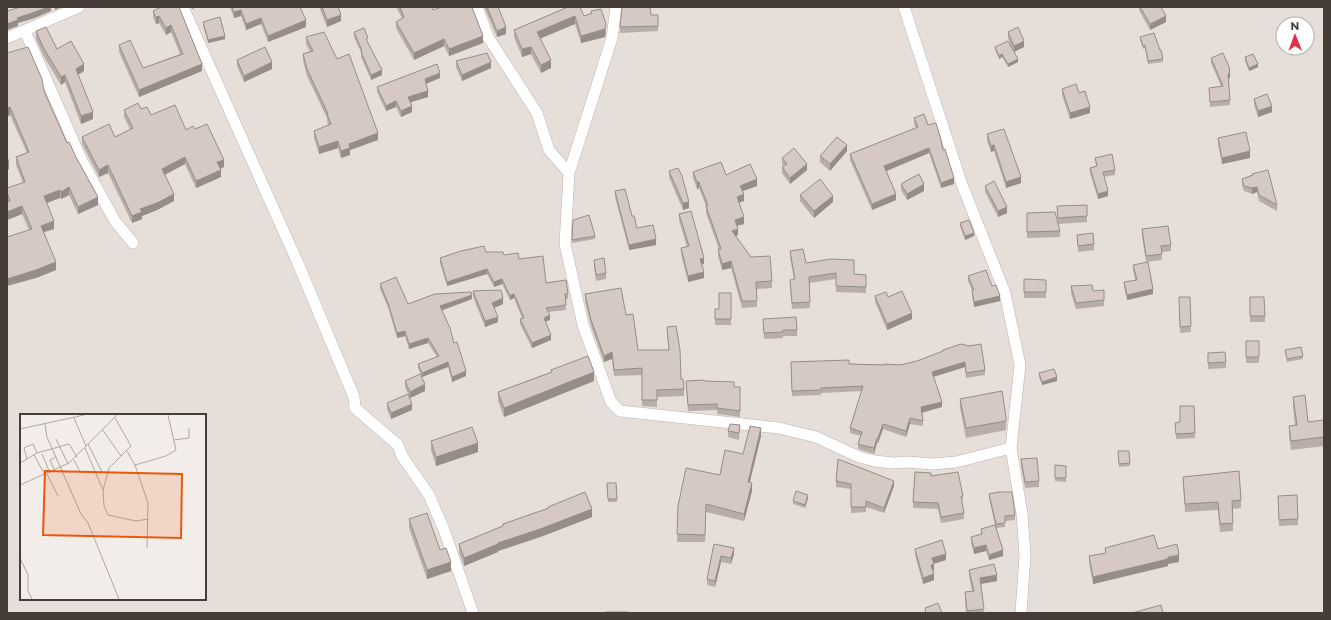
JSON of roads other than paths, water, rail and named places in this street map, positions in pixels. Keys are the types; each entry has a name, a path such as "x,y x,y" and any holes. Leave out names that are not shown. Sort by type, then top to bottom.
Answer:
{"street":[{"path":"7,38 25,31 53,12 79,7"},
{"path":"183,7 297,261 354,397 355,408 398,445 402,456 429,494 444,530 473,613"},
{"path":"477,7 488,37 537,113 549,150 570,173"},
{"path":"616,7 612,38 570,173 565,244 583,325 611,402 620,411 779,428 816,437 858,457 875,461 933,464 956,462 1011,448"},
{"path":"904,7 962,182 1005,293 1020,366 1011,448 1022,514 1025,555 1021,613"},
{"path":"25,31 82,161 115,221 133,243"}]}
